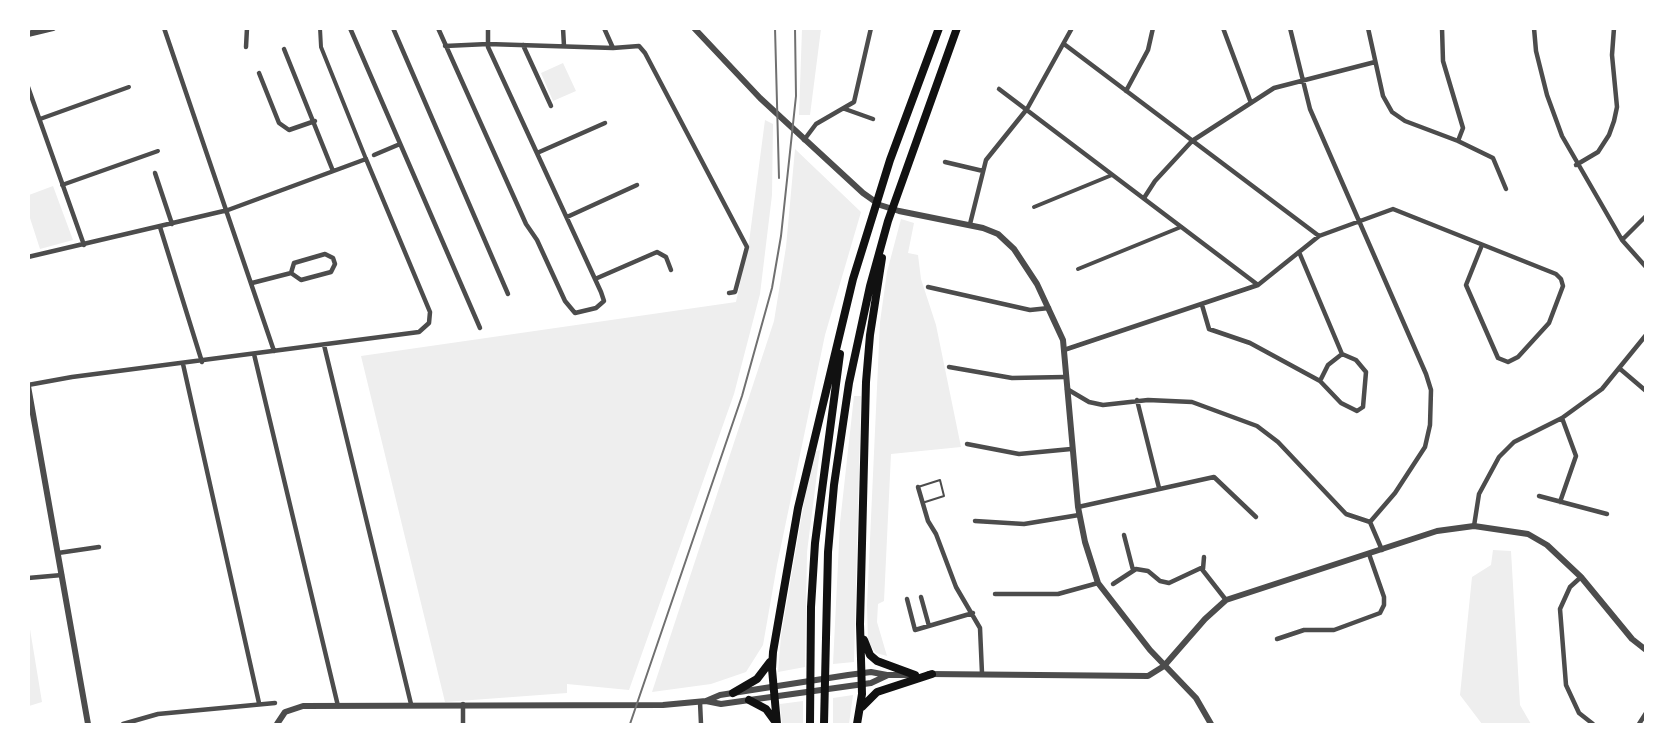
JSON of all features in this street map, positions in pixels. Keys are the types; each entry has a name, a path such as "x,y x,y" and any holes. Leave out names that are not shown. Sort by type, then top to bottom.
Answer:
{"highway":[{"path":"776,724 773,652 798,508 854,279 890,160 939,28"},
{"path":"824,724 826,596 834,485 849,383 870,286 888,221 957,28"},
{"path":"857,724 862,684 860,624 867,370 870,335 888,221"},
{"path":"810,724 814,543 834,388 854,279"},
{"path":"860,624 865,645 873,658 915,675"},
{"path":"733,693 762,675 773,652"},
{"path":"859,711 867,700 878,692 932,674"},
{"path":"749,700 766,709 776,724"}],"street":[{"path":"28,34 53,28"},
{"path":"164,28 228,210 274,351"},
{"path":"246,47 247,28"},
{"path":"88,724 28,385 72,376 202,362 419,333 429,323 430,312 321,48 320,28"},
{"path":"350,28 480,328"},
{"path":"393,28 508,294"},
{"path":"438,28 526,224 537,240 565,301 575,314 596,308 604,301 488,44 488,28"},
{"path":"563,28 564,44"},
{"path":"604,28 613,48"},
{"path":"694,28 760,98 804,140 855,187 880,205 970,224 998,234 1014,249 1059,329 1064,350 1071,449 1078,507 1098,584 1164,666 1196,698 1211,724"},
{"path":"804,140 816,124 854,102 871,28"},
{"path":"970,224 987,160 1027,109 1072,28"},
{"path":"1126,91 1148,50 1154,28"},
{"path":"1223,28 1251,103"},
{"path":"1290,28 1310,109 1426,374 1431,406 1425,447 1418,462 1370,522"},
{"path":"1368,28 1383,96 1392,112 1405,121 1458,141 1493,158 1506,189"},
{"path":"1442,28 1443,61 1463,128 1458,141"},
{"path":"1534,28 1536,51 1546,95 1562,136 1576,165 1622,240 1646,267"},
{"path":"1576,165 1598,152 1610,135 1614,121 1617,107 1612,55 1614,28"},
{"path":"445,46 488,44 564,44 613,48 639,46 645,53 747,247 735,292 729,293"},
{"path":"1064,44 1319,236"},
{"path":"523,45 551,106"},
{"path":"284,49 315,121 333,171"},
{"path":"1144,198 1155,181 1192,141 1274,88 1375,62"},
{"path":"259,73 279,123 290,130 315,121"},
{"path":"28,87 84,245"},
{"path":"40,119 129,87"},
{"path":"999,89 1258,285"},
{"path":"845,109 873,118"},
{"path":"537,153 605,123"},
{"path":"374,155 400,144"},
{"path":"62,185 158,152"},
{"path":"28,257 228,210 366,159"},
{"path":"945,162 983,171"},
{"path":"155,173 172,224"},
{"path":"1034,207 1113,175"},
{"path":"567,217 637,185"},
{"path":"1064,350 1258,285 1319,236 1394,209 1556,274 1563,286 1549,323 1518,357 1503,362 1498,358 1467,285 1482,245"},
{"path":"1622,240 1646,216"},
{"path":"160,227 202,362"},
{"path":"1078,269 1181,227"},
{"path":"595,279 657,252 666,257 670,270"},
{"path":"1202,305 1209,329 1250,342 1320,381 1341,403 1357,411 1363,407 1366,372 1356,360 1342,354 1299,252"},
{"path":"252,283 291,273 301,280 331,272 335,264 333,258 325,254 294,263 291,273"},
{"path":"928,286 1030,310 1049,308"},
{"path":"1474,526 1479,494 1499,457 1514,442 1562,418 1602,388 1646,335"},
{"path":"324,345 411,704"},
{"path":"254,354 338,706"},
{"path":"1320,381 1328,365 1342,354"},
{"path":"183,364 259,703"},
{"path":"948,367 1012,378 1065,377"},
{"path":"1619,368 1646,391"},
{"path":"1067,389 1097,404 1111,405 1137,400 1192,402 1257,426 1278,442 1346,514 1370,522 1382,550"},
{"path":"1137,400 1159,488"},
{"path":"1560,502 1576,456 1562,418"},
{"path":"967,444 1019,454 1071,449"},
{"path":"1078,507 1214,477 1256,517"},
{"path":"918,487 922,503 956,587 980,628 982,672"},
{"path":"1539,496 1607,514"},
{"path":"975,521 1024,524 1080,515"},
{"path":"703,702 733,693 862,673 915,675 982,672 1148,676 1164,666 1205,619 1226,600 1443,530 1474,526 1508,529 1537,538 1556,551 1581,577 1632,639 1646,650"},
{"path":"1124,535 1133,570"},
{"path":"58,553 99,548"},
{"path":"1277,639 1304,630 1334,630 1380,613 1384,605 1384,597 1369,554"},
{"path":"1204,557 1203,569 1226,600"},
{"path":"1113,584 1133,570 1144,569 1160,581 1169,583 1203,569"},
{"path":"28,578 62,575"},
{"path":"1581,577 1570,587 1560,609 1566,685 1580,713 1593,724"},
{"path":"995,594 1058,594 1098,584"},
{"path":"921,597 929,626"},
{"path":"907,599 915,630 973,613"},
{"path":"277,724 285,712 303,706 663,705 703,702 722,704 862,684 888,675"},
{"path":"701,724 703,702"},
{"path":"123,724 158,714 275,703"},
{"path":"463,704 463,724"},
{"path":"1639,724 1646,713"}],"lane":[{"path":"918,487 940,480 944,496 922,503"}],"shaded area":[{"path":"802,29 821,29 810,115 799,115"},
{"path":"563,63 576,91 553,101 541,73"},
{"path":"765,120 773,124 772,195 760,294 734,394 629,690 567,684 567,693 445,702 361,356 736,302 749,242"},
{"path":"795,149 861,212 825,335 777,565 763,645 746,672 711,684 652,692 774,321 786,247"},
{"path":"53,186 73,240 40,249 29,215 29,195"},
{"path":"901,219 914,223 908,253 918,255 921,279 936,325 961,447 891,454 884,601 878,604 877,622 887,656 876,653 868,642 867,605 880,322 887,272"},
{"path":"854,396 861,396 854,662 833,664 840,523"},
{"path":"820,450 807,552 805,667 778,672 781,636 806,491 815,451"},
{"path":"1493,550 1511,551 1520,705 1531,724 1482,724 1460,695 1472,577 1491,565"},
{"path":"28,617 42,702 29,706 28,706"},
{"path":"853,695 849,724 833,724 833,698"},
{"path":"803,701 803,724 782,724 780,704"}],"railway":[{"path":"775,28 779,178"},
{"path":"630,724 742,396 772,288 781,236 796,96 795,28"}]}
